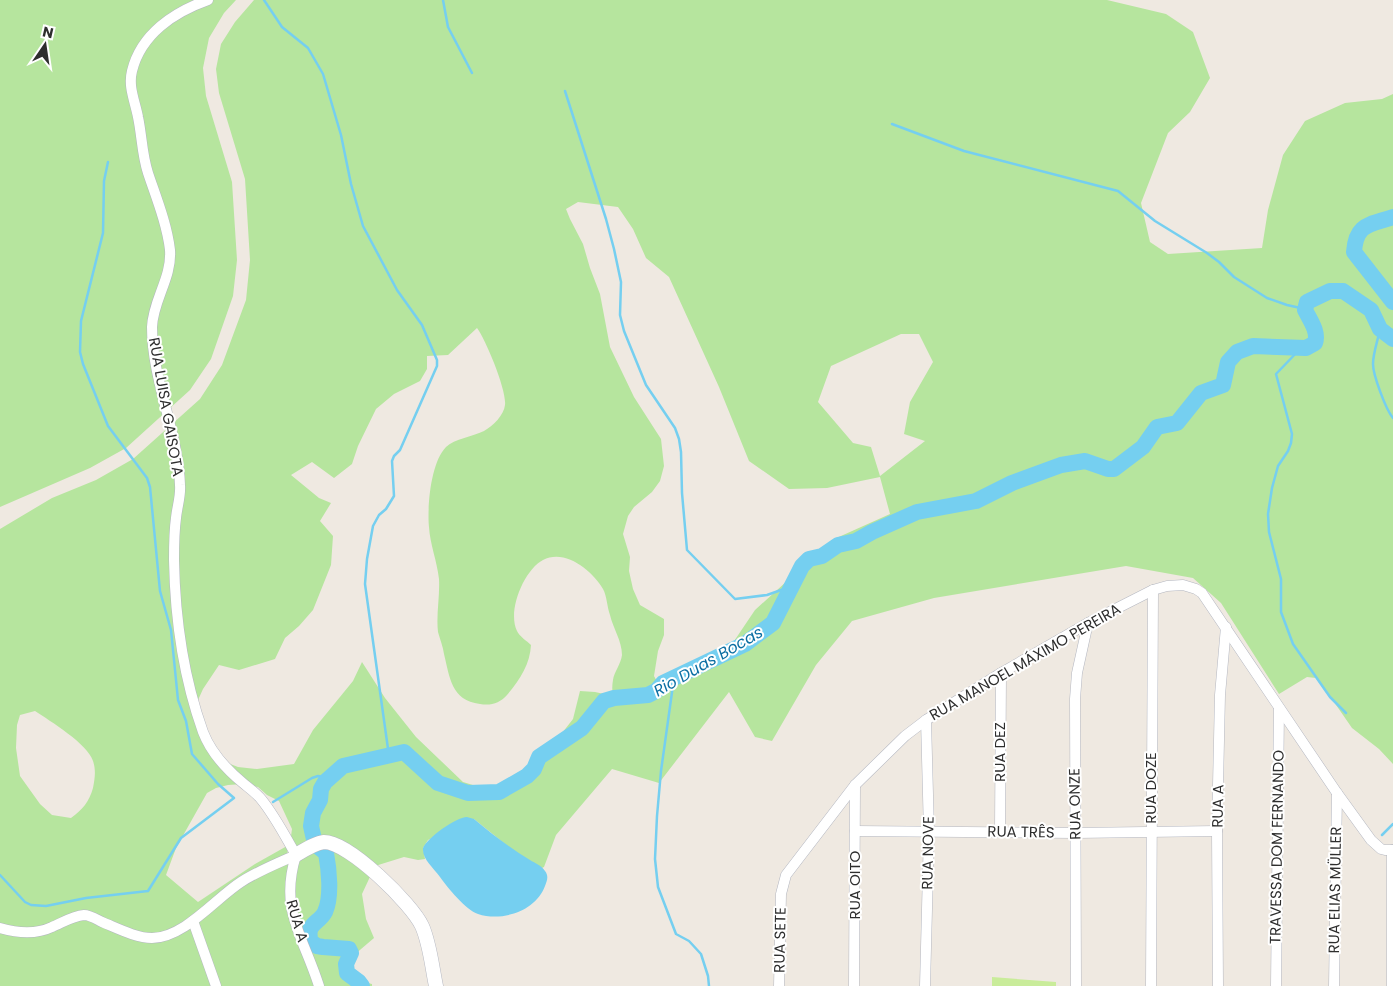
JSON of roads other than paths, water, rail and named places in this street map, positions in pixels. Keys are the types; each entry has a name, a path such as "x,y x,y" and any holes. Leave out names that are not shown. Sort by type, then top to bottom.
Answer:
{"street":[{"name":"RUA LUISA GAISOTA","path":"208,0 183,10 161,24 139,52 132,69 130,81 147,172 158,198 170,250 166,281 155,307 152,329 160,387 171,424 180,485 174,561 178,612 188,682 209,745 218,760 259,797 277,822 296,855"},
{"name":"RUA MANOEL MÁXIMO PEREIRA","path":"781,894 786,875 855,785 905,736 926,720 1001,673 1088,623 1153,590 1176,585 1189,586 1196,589 1207,599 1337,793 1375,845 1385,850 1392,850"},
{"name":"RUA DOZE","path":"1150,986 1153,590"},
{"name":"RUA ONZE","path":"1076,986 1074,699 1077,673 1088,623"},
{"name":"RUA A","path":"1218,986 1217,831 1220,695 1226,627"},
{"name":"RUA DEZ","path":"1000,831 1001,673"},
{"name":"TRAVESSA DOM FERNANDO","path":"1276,986 1279,708"},
{"name":"RUA NOVE","path":"925,986 929,832 926,720"},
{"name":"RUA OITO","path":"854,986 855,785"},
{"name":"RUA ELIAS MÜLLER","path":"1334,986 1337,793"},
{"name":"RUA TRÊS","path":"855,831 1076,833 1217,831"},
{"path":"0,928 20,932 41,931 65,920 87,915 139,936 151,938 164,937 193,921 225,892 244,880 315,845 329,843 360,862 395,890 406,902 422,927 436,986"},
{"path":"1392,850 1392,986"},
{"name":"RUA A","path":"296,855 291,872 290,903 299,937 319,986"},
{"name":"RUA SETE","path":"779,986 781,894"},
{"path":"193,921 216,986"}],"water":[{"path":"467,817 474,819 508,846 544,869 547,880 541,895 526,908 497,917 473,912 457,898 424,856 423,848 430,839 449,824"}],"waterway":[{"path":"264,0 282,27 308,48 323,74 341,135 351,184 363,226 397,290 422,325 437,360 437,366 400,450 392,461 394,496 373,526 367,559 365,584 389,756"},
{"path":"443,0 448,27 472,73"},
{"path":"565,91 614,249 621,282 620,315 624,331 646,385 675,428 679,439 687,550 735,599 767,595 784,589 796,578"},
{"path":"892,124 964,151 1118,191 1155,221 1207,253 1234,277 1267,298 1305,309"},
{"path":"0,875 25,902 31,905 46,906 86,898 148,891 181,838 234,798 218,784 192,754 186,721 178,700 171,630 160,591 150,487 147,478 108,426 80,352 81,321 103,233 104,181 108,162"},
{"name":"Rio Duas Bocas","path":"1393,217 1371,224 1361,230 1355,242 1354,252 1393,302"},
{"name":"Rio Duas Bocas","path":"362,986 347,973 346,964 351,953 349,949 317,946 311,942 310,936 311,927 325,912 329,899 329,875 326,853 315,844 311,826 313,813 320,800 321,789 325,782 343,766 404,752 438,783 468,793 499,792 527,776 534,769 539,757 582,728 604,701 614,698 648,695 656,691 663,683 745,644 773,623 802,566 809,559 822,556 838,545 856,541 917,512 976,501 1012,483 1061,465 1085,461 1108,469 1114,469 1143,447 1157,427 1177,423 1201,393 1223,385 1228,362 1237,352 1253,346 1306,348 1315,343 1315,330 1305,310 1307,302 1330,291 1343,291 1371,310 1380,329 1393,339"},
{"path":"1380,329 1373,364 1377,384 1393,418"},
{"path":"1301,348 1276,374 1292,434 1291,443 1278,466 1272,488 1268,514 1269,532 1281,579 1281,612 1293,644 1330,697 1346,713"},
{"path":"674,678 661,771 657,816 655,859 658,887 676,934 689,941 701,954 709,986"},
{"path":"273,802 312,778 318,776 330,778"},
{"path":"1382,835 1393,824"}]}
